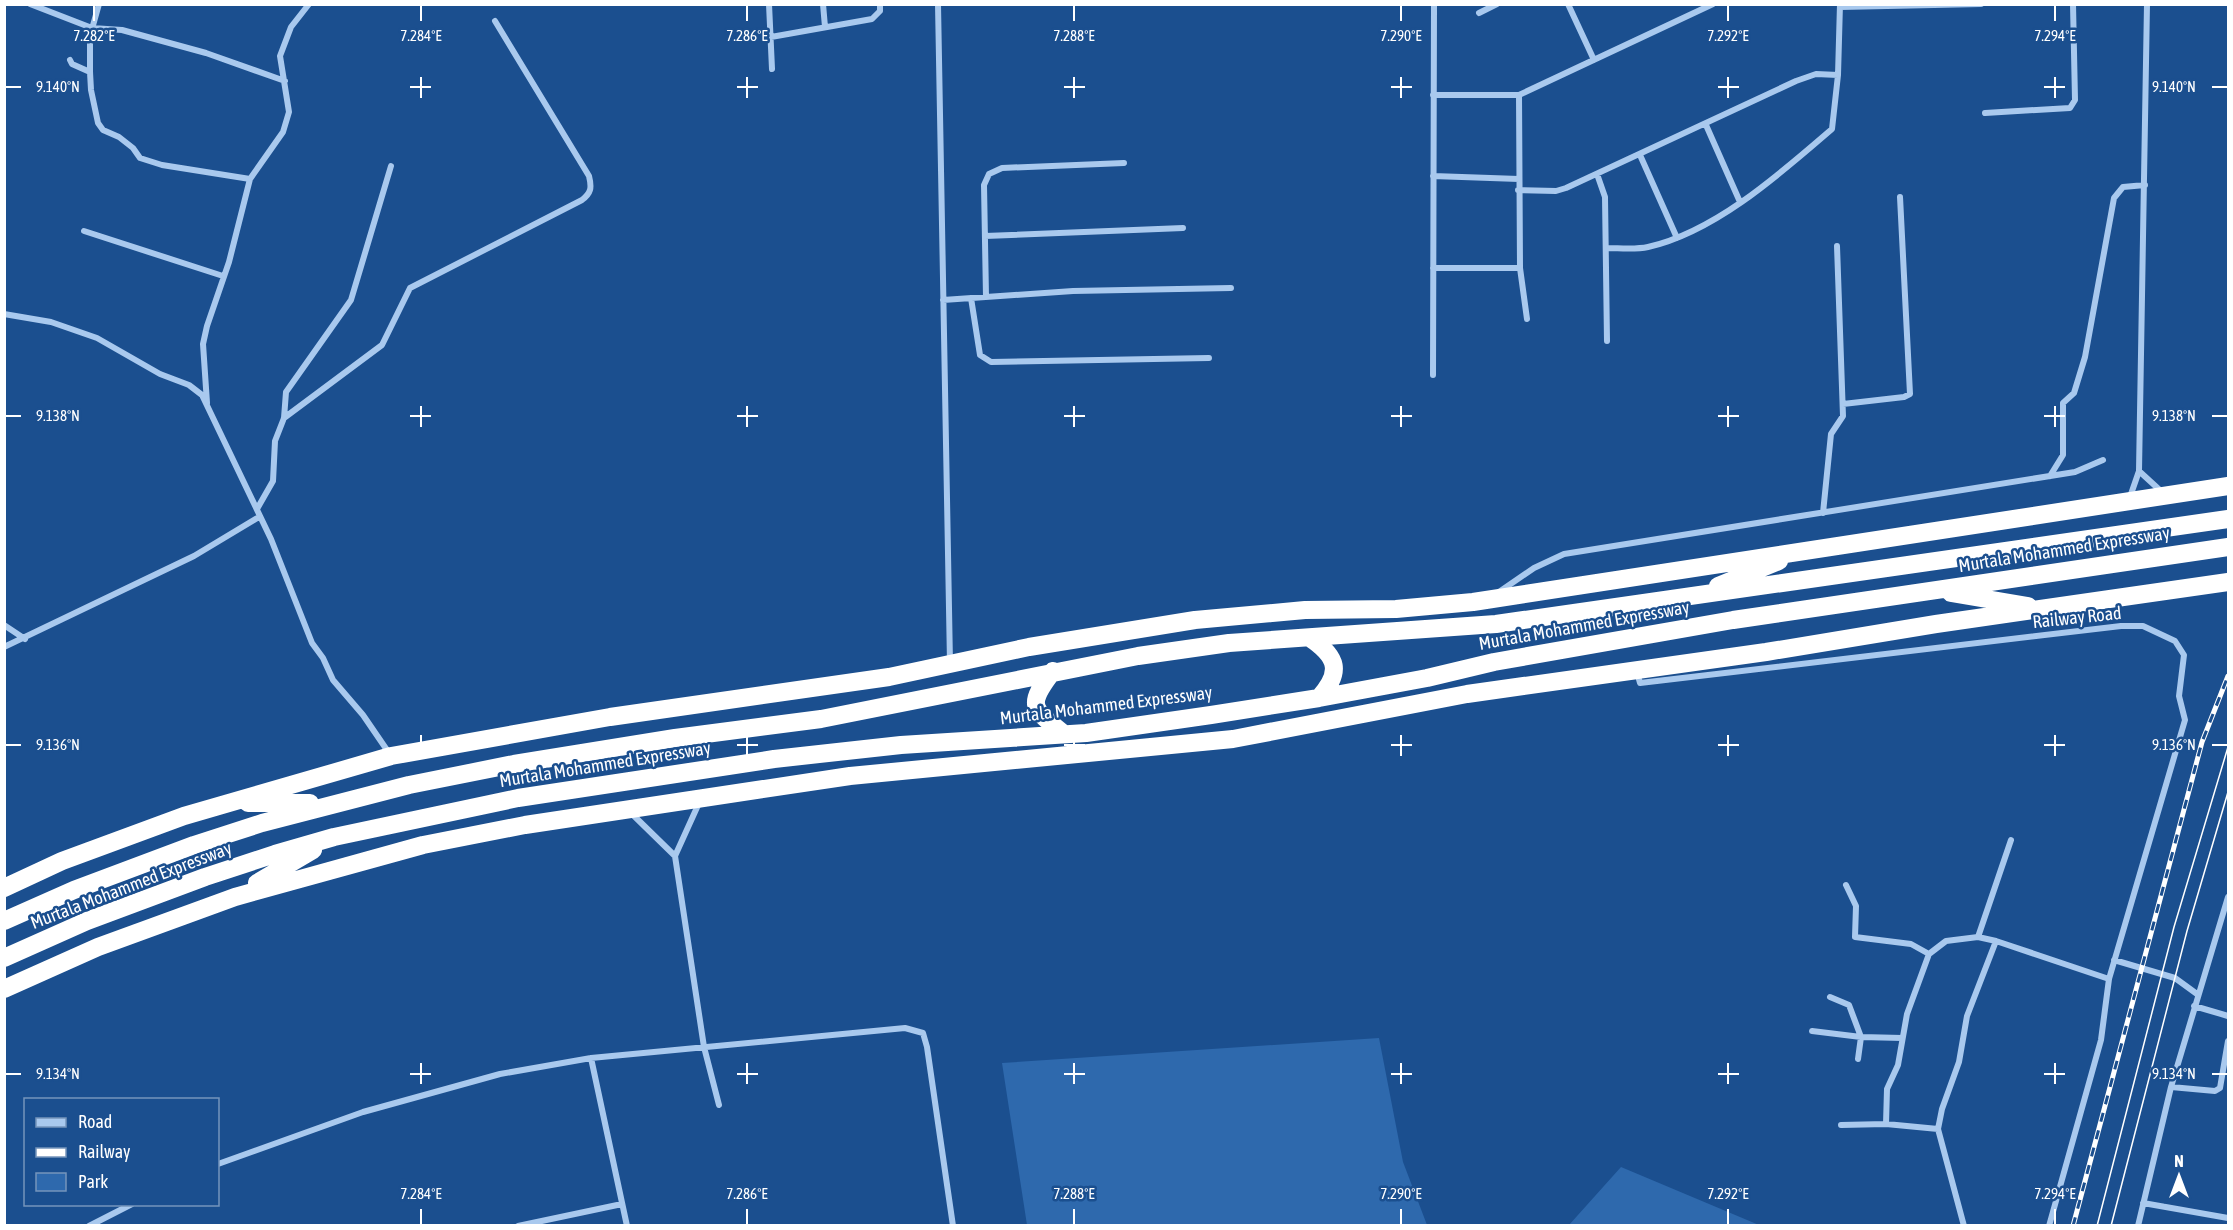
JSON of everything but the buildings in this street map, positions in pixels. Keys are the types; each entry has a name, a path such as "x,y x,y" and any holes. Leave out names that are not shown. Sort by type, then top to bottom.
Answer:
{"highway":[{"name":"Murtala Mohammed Expressway","path":"4,888 62,861 184,816 391,756 610,717 889,677 1118,631 1195,620 1305,609 1396,609 1489,599 2229,486"},
{"name":"Murtala Mohammed Expressway","path":"4,921 74,890 194,845 330,804 514,764 675,738 821,719 975,689 1053,671 1229,643 1451,628 1693,596 2229,519"},
{"name":"Murtala Mohammed Expressway","path":"4,958 87,921 205,877 334,837 518,798 724,765 902,745 1064,734 1319,698 1517,658 1733,620 2229,547"},
{"path":"1693,596 1805,550"},
{"path":"4,989 98,947 235,897 423,845 626,808 919,768 1233,739 1467,694 2227,582"},
{"path":"1932,590 2044,609"},
{"path":"1451,628 1489,599"},
{"path":"1310,638 1328,650 1335,672 1331,684 1319,698"},
{"path":"1053,671 1036,694 1036,706 1040,714 1064,734"},
{"path":"228,802 330,804"},
{"path":"235,897 334,837"}],"street":[{"path":"30,4 92,27 122,30 206,52 285,81"},
{"path":"99,4 92,27 90,72 98,123 103,130 119,137 133,148 140,158 162,165 250,179"},
{"path":"207,406 203,344 229,262 250,179 283,132 289,112 280,56 291,27 309,4"},
{"path":"769,4 772,69"},
{"path":"823,4 825,27"},
{"path":"771,37 872,19 880,11 880,4"},
{"path":"938,4 950,663"},
{"path":"1433,375 1434,4"},
{"path":"1479,13 1497,4"},
{"path":"1568,4 1594,60"},
{"path":"1433,95 1519,95 1713,4"},
{"path":"1606,248 1646,248 1677,238 1740,202 1832,129 1838,75 1840,6 1982,4"},
{"path":"1985,112 2070,108 2075,100 2073,4"},
{"path":"2128,501 2139,471 2148,4"},
{"path":"284,418 382,345 410,288 590,194 589,176 495,21"},
{"path":"70,60 72,64 90,72"},
{"path":"1518,190 1556,191 1706,125 1796,81 1816,74 1838,75"},
{"path":"1519,95 1520,268 1527,319"},
{"path":"1706,125 1740,202"},
{"path":"1640,155 1677,238"},
{"path":"986,297 984,185 989,174 1002,168 1124,163"},
{"path":"4,646 25,639 194,556 258,513 273,481 275,441 284,418 286,392 351,300 391,166"},
{"path":"1597,174 1605,197 1607,341"},
{"path":"1433,176 1519,179"},
{"path":"2050,476 2063,455 2063,403 2074,393 2085,357 2114,198 2123,187 2145,185"},
{"path":"1843,404 1904,397 1910,394 1900,197"},
{"path":"986,236 1183,228"},
{"path":"84,231 223,276"},
{"path":"1823,513 1831,434 1844,416 1837,246"},
{"path":"1433,268 1520,268"},
{"path":"943,300 1073,291 1231,288"},
{"path":"971,298 980,355 991,362 1209,358"},
{"path":"4,314 51,322 97,338 160,374 189,385 202,395 222,432 278,555 312,643 323,658 333,680 363,715 391,756"},
{"path":"1489,599 1534,568 1564,554 2050,476 2089,468 2103,460"},
{"path":"2139,471 2165,495"},
{"path":"4,625 25,639"},
{"name":"Railway Road","path":"1637,670 1640,683 2121,626 2143,626 2175,641 2184,655 2179,696 2185,720 2114,960 2109,979 2101,1040 2049,1226"},
{"path":"702,797 675,855 704,1047 719,1105"},
{"path":"626,808 675,855"},
{"path":"1978,937 2011,840"},
{"path":"1846,885 1856,906 1855,937 1911,944 1929,954"},
{"path":"2138,1226 2171,1087 2229,897"},
{"path":"1886,1124 1887,1089 1898,1065 1907,1014 1929,954 1946,941 1978,937 1996,940 2109,979"},
{"path":"1964,1226 1938,1129 1941,1109 1959,1062 1967,1016 1996,940"},
{"path":"2114,960 2175,978 2198,994"},
{"path":"1830,997 1849,1005 1861,1037 1858,1059"},
{"path":"2194,1006 2229,1016"},
{"path":"219,1164 363,1112 500,1074 591,1058 905,1028 923,1033 953,1226"},
{"path":"1812,1031 1861,1037 1902,1038"},
{"path":"2171,1087 2215,1091 2220,1088 2229,1041"},
{"path":"591,1058 627,1226"},
{"path":"1841,1125 1886,1124 1938,1129"},
{"path":"2143,1203 2229,1218"},
{"path":"518,1226 622,1204"},
{"path":"89,1226 128,1206"}],"green space":[{"path":"1379,1038 1403,1162 1427,1225 1027,1225 1002,1063"},
{"path":"1621,1167 1759,1225 1569,1225"}],"tram line":[{"path":"2097,1226 2174,927 2228,747"},
{"path":"2111,1226 2187,931 2228,792"}],"railway":[{"path":"2073,1226 2202,742 2228,676"}]}
